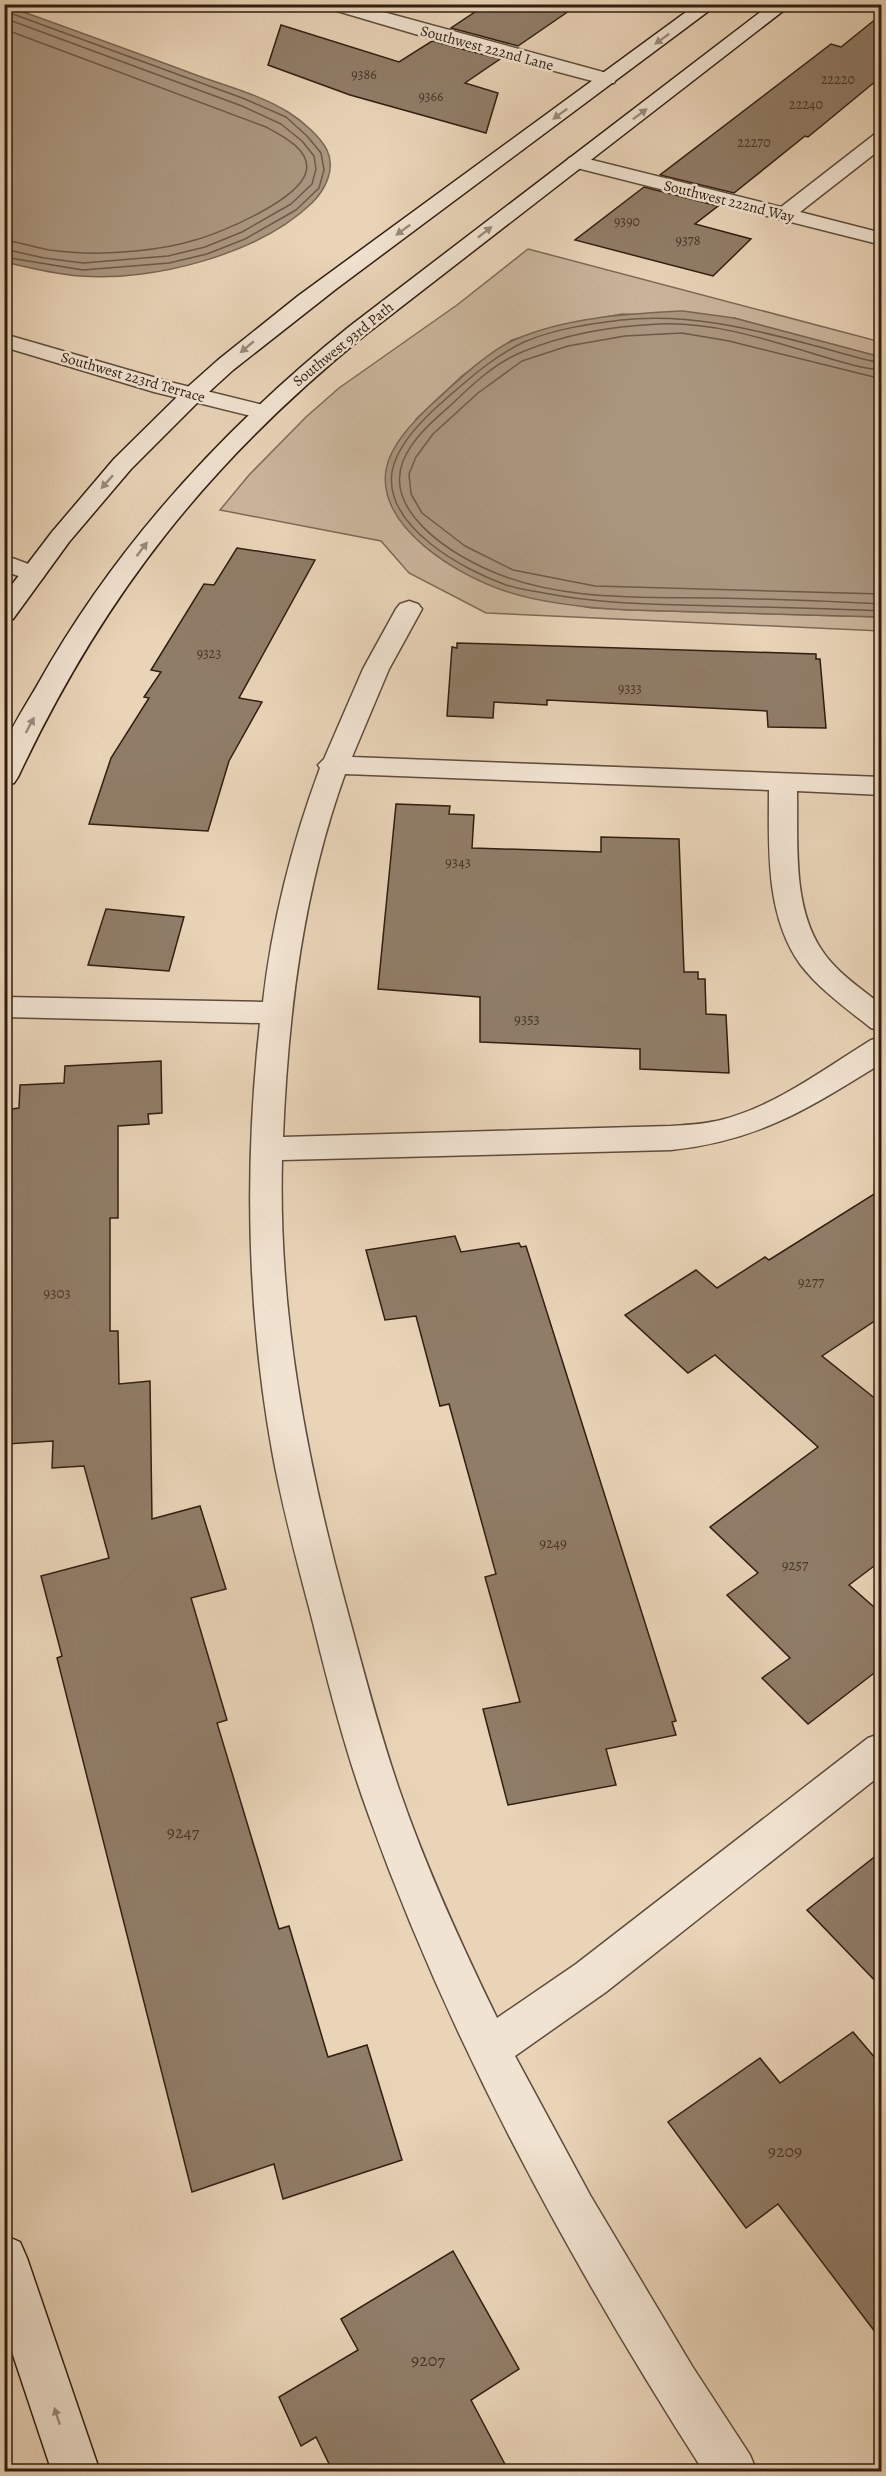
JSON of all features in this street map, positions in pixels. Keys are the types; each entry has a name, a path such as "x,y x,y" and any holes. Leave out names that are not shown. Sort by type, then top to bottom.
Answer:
{"street":[{"name":"Southwest 222nd Lane","path":"333,4 607,79"},
{"path":"379,18 400,4"},
{"path":"4,614 74,520 99,491 193,395 261,336 709,4"},
{"name":"Southwest 93rd Path","path":"4,777 49,691 106,596 190,489 263,412 356,332 783,4"},
{"path":"784,215 882,138"},
{"name":"Southwest 222nd Way","path":"576,162 882,239"},
{"name":"Southwest 223rd Terrace","path":"4,340 193,395 263,412"},
{"path":"4,562 33,574"},
{"path":"409,609 386,648 332,765 304,860 275,1013 267,1149 266,1249 274,1334 291,1456 319,1575 373,1771 399,1844 489,2049 539,2150 591,2244 733,2472"},
{"path":"332,765 882,786"},
{"path":"783,781 787,870 793,916 799,935 811,957 882,1021"},
{"path":"4,1007 275,1013"},
{"path":"267,1149 671,1138 703,1135 730,1130 781,1108 882,1048"},
{"path":"489,2049 591,1978 882,1750"},
{"path":"4,2258 76,2472"}],"shaded area":[{"path":"528,249 881,342 881,357 734,318 622,314 562,325 512,340 463,375 416,419 557,602 592,608 630,610 881,617 881,631 486,613 409,573 381,541 220,510 249,475 306,417 339,388 457,305"}],"water":[{"path":"4,5 243,91 278,106 304,124 327,150 330,172 325,186 312,203 290,221 264,237 204,261 172,269 109,277 80,276 5,262"},
{"path":"683,311 734,318 881,357 881,617 630,610 583,607 535,599 486,584 445,561 425,547 394,511 387,491 386,470 392,452 411,426 432,404 493,352 514,340 554,326 619,315"}],"building":[{"path":"487,4 579,4 518,46 451,28"},
{"path":"882,14 882,76 808,137 805,136 734,193 660,175 831,44 841,47"},
{"path":"281,25 399,62 432,41 500,59 465,83 498,93 486,133 350,95 268,65"},
{"path":"644,187 718,206 695,224 751,239 713,276 575,240"},
{"path":"237,548 315,560 239,698 262,702 229,761 208,831 89,824 111,758 149,698 144,697 161,672 151,670 204,584 214,585"},
{"path":"457,643 816,654 816,659 820,659 826,728 768,727 767,711 547,700 547,705 494,702 493,718 447,716 452,647 457,648"},
{"path":"396,804 450,806 449,814 474,815 472,848 601,852 601,837 679,839 684,972 698,972 698,979 705,979 706,1014 726,1015 729,1073 640,1069 640,1049 480,1042 480,997 378,989"},
{"path":"106,909 184,917 169,971 88,965"},
{"path":"161,1061 162,1113 148,1114 149,1124 118,1126 118,1218 110,1218 110,1331 118,1331 119,1384 150,1381 152,1519 200,1506 226,1589 191,1598 227,1720 217,1723 279,1929 289,1926 328,2057 367,2045 402,2160 283,2199 274,2164 192,2192 57,1658 62,1656 41,1576 109,1558 84,1466 52,1468 53,1441 7,1444 7,1419 4,1420 4,1149 10,1149 12,1109 19,1108 20,1085 64,1083 65,1066"},
{"path":"882,1189 882,1316 822,1356 882,1404 882,1560 849,1585 882,1614 882,1667 808,1724 762,1678 790,1658 727,1595 758,1573 710,1527 818,1447 715,1355 688,1373 625,1315 696,1270 717,1288 765,1257 769,1260"},
{"path":"455,1236 461,1252 519,1243 521,1247 526,1246 676,1721 672,1722 676,1735 606,1749 616,1785 508,1805 483,1709 520,1702 485,1577 496,1574 449,1404 440,1406 416,1316 385,1320 366,1250"},
{"path":"882,1851 882,1988 807,1910"},
{"path":"853,2032 882,2066 882,2341 778,2204 746,2228 668,2122 760,2058 780,2083"},
{"path":"453,2251 519,2369 471,2400 509,2472 333,2472 316,2437 301,2446 279,2397 358,2350 341,2319"}]}
